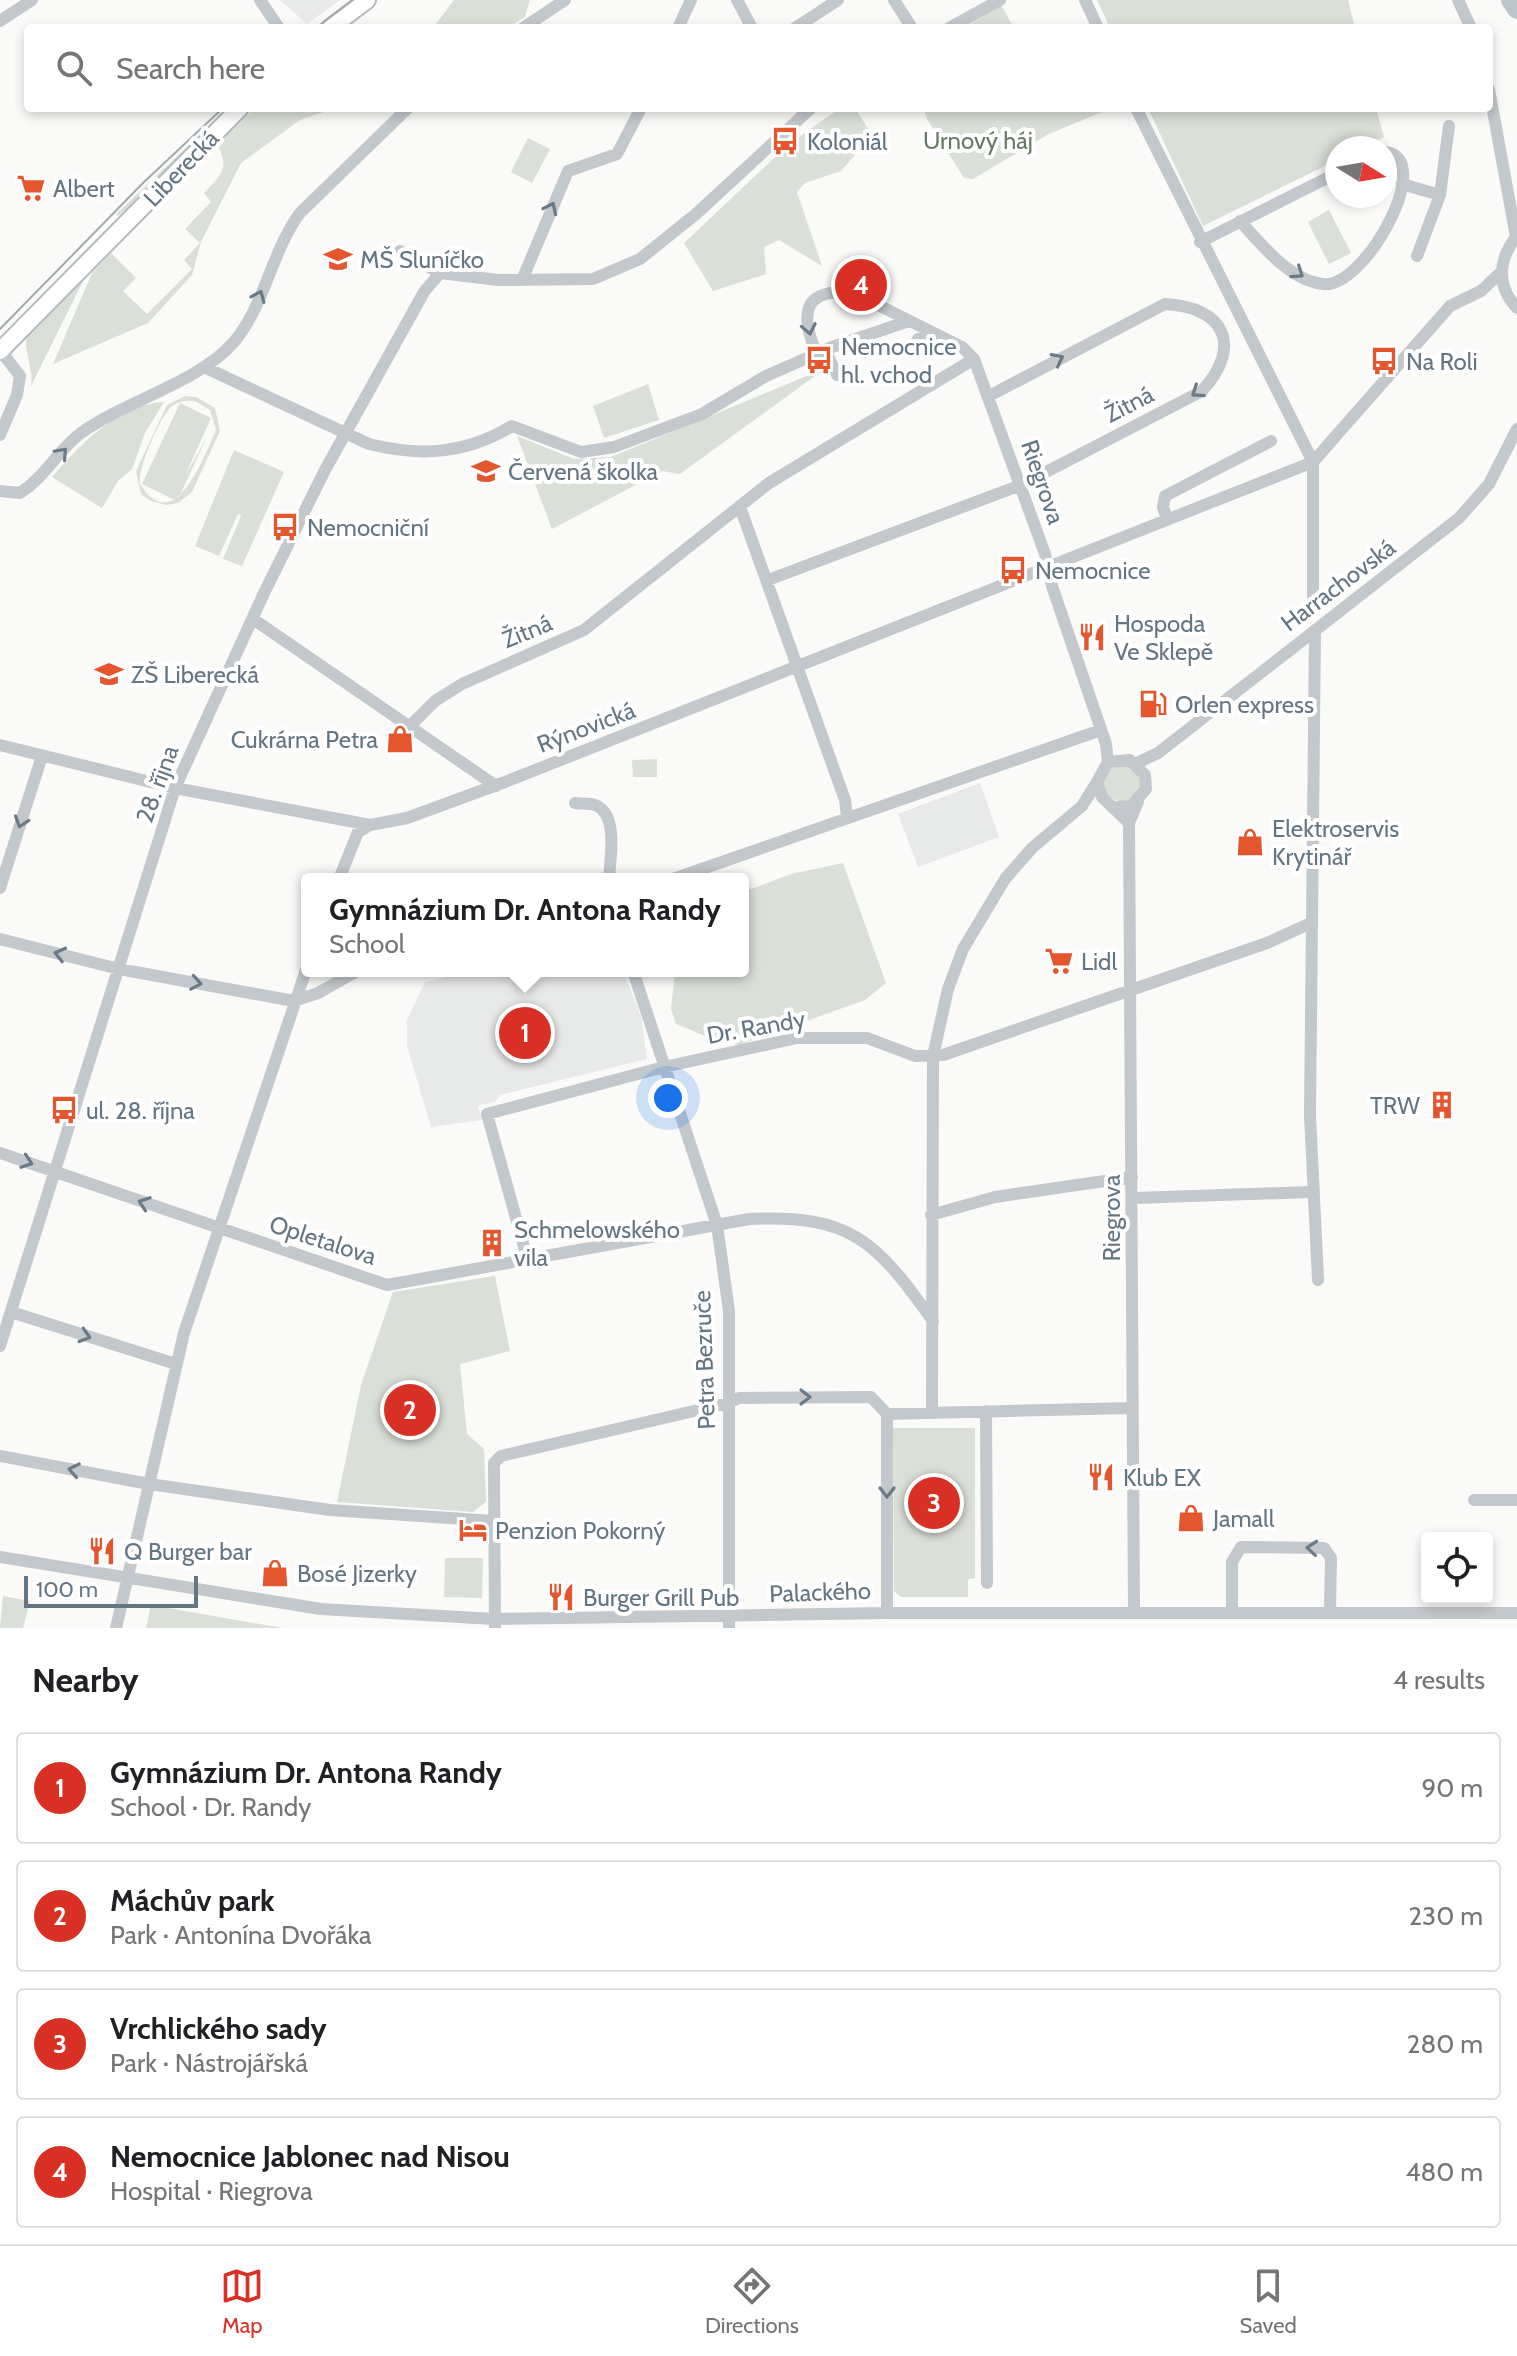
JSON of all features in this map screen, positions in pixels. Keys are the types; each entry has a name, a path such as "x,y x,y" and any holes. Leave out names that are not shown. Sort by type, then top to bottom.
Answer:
{"main road":[{"path":"335,24 367,0"},
{"name":"Liberecká","path":"0,350 236,112"}],"street":[{"path":"0,21 32,0"},
{"path":"260,0 276,24"},
{"path":"529,24 565,0"},
{"path":"680,24 691,0"},
{"path":"737,0 750,24"},
{"path":"801,24 838,0"},
{"path":"894,0 909,24"},
{"path":"956,24 1000,0"},
{"path":"1085,0 1096,24"},
{"path":"1458,0 1469,24"},
{"path":"0,491 20,493 41,477 78,435 125,405 204,367 234,342 247,322 287,231 300,213 404,112"},
{"path":"522,280 568,171 617,154 639,112"},
{"path":"400,251 440,273 522,280 593,279 640,259 696,214 807,112"},
{"path":"1138,112 1200,242 1313,462 1313,600"},
{"path":"1493,112 1504,185 1515,214 1516,237 1507,250 1501,272 1513,304"},
{"path":"1417,256 1440,195 1449,126"},
{"path":"1240,221 1268,252 1307,280 1333,285 1345,280 1372,251 1395,209 1402,184 1403,162 1397,157"},
{"path":"1200,242 1325,179"},
{"path":"1402,184 1440,195"},
{"name":"Rýnovická","path":"0,745 175,788 370,825 407,818 797,668 1313,462 1426,330 1450,306 1481,291 1501,272"},
{"name":"28. října","path":"0,1346 175,788 253,619 346,433 424,292 440,273"},
{"path":"1481,291 1513,304"},
{"path":"837,375 806,330 810,304 827,293 840,292 862,297 962,347 974,359"},
{"name":"Žitná","path":"768,580 1021,485 1202,391 1219,373 1225,356 1225,339 1219,325 1205,313 1186,305 1165,304 989,396"},
{"path":"204,367 369,444 396,451 417,454 464,447 512,426 581,452 614,447 702,414 766,376 821,352 909,321"},
{"path":"918,339 940,337"},
{"path":"0,350 20,376 17,395 0,435"},
{"name":"Riegrova","path":"974,359 1021,485 1106,744 1108,762"},
{"name":"Žitná","path":"411,725 435,701 462,684 584,630 769,483 974,359"},
{"name":"Harrachovská","path":"1137,763 1158,753 1459,518 1489,484 1517,429"},
{"path":"1167,519 1163,507 1165,496 1271,441"},
{"path":"369,444 393,444 411,448 417,454"},
{"path":"740,507 845,800 847,817"},
{"path":"253,619 496,786"},
{"path":"1315,630 1311,1192 1318,1280"},
{"path":"690,873 1101,730"},
{"path":"1106,744 1123,758 1137,763 1145,775"},
{"name":"Harrachovská","path":"1145,775 1158,753"},
{"path":"0,888 42,756"},
{"path":"932,1412 933,1056 953,972 981,914 1032,848 1082,806 1108,762 1123,758"},
{"name":"Riegrova","path":"1134,1613 1131,1408 1134,1198 1129,823 1146,789 1145,775"},
{"path":"1097,782 1102,797 1129,823"},
{"path":"1082,806 1138,802"},
{"path":"575,803 595,805 606,814 611,832 609,873"},
{"path":"341,873 358,832 370,825"},
{"name":"Dr. Randy","path":"528,1261 487,1114 664,1067 797,1038 867,1038 915,1056 933,1056 1267,943 1311,923"},
{"path":"0,939 119,969 294,1001 318,993 346,977"},
{"path":"116,1628 176,1364 303,977"},
{"name":"Petra Bezruče","path":"635,977 717,1225 729,1311 729,1622"},
{"name":"Opletalova","path":"0,1153 387,1285 717,1225 792,1217 845,1229 877,1251 933,1321"},
{"path":"931,1215 995,1197 1132,1177"},
{"path":"1134,1198 1311,1192"},
{"path":"11,1312 176,1364"},
{"path":"495,1623 494,1463 501,1456 739,1398 871,1397 887,1414 887,1613"},
{"path":"887,1414 1131,1408"},
{"path":"986,1411 987,1583"},
{"path":"0,1456 149,1484 330,1510 494,1521"},
{"path":"1474,1500 1517,1500"},
{"path":"1232,1613 1232,1562 1241,1547 1324,1548 1328,1552 1330,1612"},
{"name":"Palackého","path":"0,1557 350,1613 495,1623 729,1622 936,1612 1517,1613"},
{"path":"936,1612 936,1628"},
{"path":"350,1613 351,1628"}],"shaded area":[{"path":"280,0 340,0 307,24"},
{"path":"980,783 999,837 918,867 898,814"},
{"path":"448,977 625,977 641,1016 647,1059 500,1095 495,1102 478,1106 482,1120 431,1127 407,1046 407,1020 425,982"}],"green space":[{"path":"454,0 530,0 525,17 514,24 436,24"},
{"path":"1097,0 1348,0 1354,24 1108,24"},
{"path":"1001,5 1012,24 970,24"},
{"path":"251,112 323,112 300,120 241,163 201,242 192,275 148,323 53,364 92,273 111,253 136,278 123,291 147,314 192,269 184,260 200,243 185,229 211,202 204,193 219,177 223,166 217,145"},
{"path":"834,112 858,112 872,135 841,171 805,183 797,192 822,266 779,240 764,247 766,274 713,291 684,243 789,144"},
{"name":"Urnový háj","path":"925,112 1102,112 1049,134 973,179 964,178"},
{"path":"1150,112 1377,112 1384,136 1325,136 1325,166 1203,226"},
{"path":"528,138 550,149 532,183 511,172"},
{"path":"189,145 190,149 154,187 118,216 116,214"},
{"path":"1329,210 1351,253 1329,264 1308,222"},
{"path":"84,279 31,386 27,335"},
{"path":"826,368 680,474 662,471 552,529 517,436 574,459 611,457"},
{"path":"648,384 659,420 604,438 593,406"},
{"path":"185,396 196,397 215,408 220,431 192,492 178,503 166,505 141,494 136,471 167,405","holes":["182,401 195,401 210,410 216,430 196,473 176,498 165,502 153,499 140,484 140,477 150,444 166,413"]},
{"path":"164,402 145,433 132,469 118,481 102,508 52,477 88,439 116,418 147,404"},
{"path":"180,403 211,418 185,476 207,437 179,497 173,499 142,484"},
{"path":"234,450 284,472 242,566 223,559 241,516 238,514 219,556 195,546"},
{"path":"657,759 657,777 633,777 632,760"},
{"path":"1122,765 1135,770 1140,783 1135,796 1122,801 1109,796 1104,783 1109,770"},
{"path":"843,863 886,983 865,1000 739,1045 715,1040 676,1024 671,1009 674,977 749,977 749,890 791,874"},
{"path":"495,1276 510,1351 460,1364 467,1434 484,1449 486,1502 473,1512 337,1502 361,1385 393,1292"},
{"path":"893,1428 975,1428 975,1578 968,1579 968,1597 901,1597 894,1591"},
{"path":"445,1558 483,1558 482,1598 444,1597"},
{"path":"3,1596 30,1601 23,1628 0,1628"},
{"path":"151,1605 282,1628 146,1628"}],"waterway":[{"path":"1511,0 1517,9"}],"tram line":[{"path":"321,24 353,0"},
{"path":"0,329 144,182 219,112"}],"place":[{"name":"Koloniál","path":"785,141"},
{"name":"Albert","path":"31,188"},
{"name":"MŠ Sluníčko","path":"338,259"},
{"name":"Nemocnice Jablonec nad Nisou","path":"861,285"},
{"name":"Nemocnice hl. vchod","path":"819,360"},
{"name":"Na Roli","path":"1384,361"},
{"name":"Červená školka","path":"486,471"},
{"name":"Nemocniční","path":"285,527"},
{"name":"Nemocnice","path":"1013,570"},
{"name":"Hospoda Ve Sklepě","path":"1092,637"},
{"name":"ZŠ Liberecká","path":"109,674"},
{"name":"Orlen express","path":"1153,704"},
{"name":"Cukrárna Petra","path":"400,739"},
{"name":"Elektroservis Krytinář","path":"1250,842"},
{"name":"Lidl","path":"1059,961"},
{"name":"Gymnázium Dr. Antona Randy","path":"525,1033"},
{"name":"TRW","path":"1442,1105"},
{"name":"ul. 28. října","path":"64,1110"},
{"name":"Schmelowského vila","path":"492,1243"},
{"name":"Máchův park","path":"410,1410"},
{"name":"Klub EX","path":"1101,1477"},
{"name":"Vrchlického sady","path":"934,1503"},
{"name":"Jamall","path":"1191,1518"},
{"name":"Penzion Pokorný","path":"473,1530"},
{"name":"Q Burger bar","path":"102,1551"},
{"name":"Bosé Jizerky","path":"275,1573"},
{"name":"Burger Grill Pub","path":"561,1597"}]}
